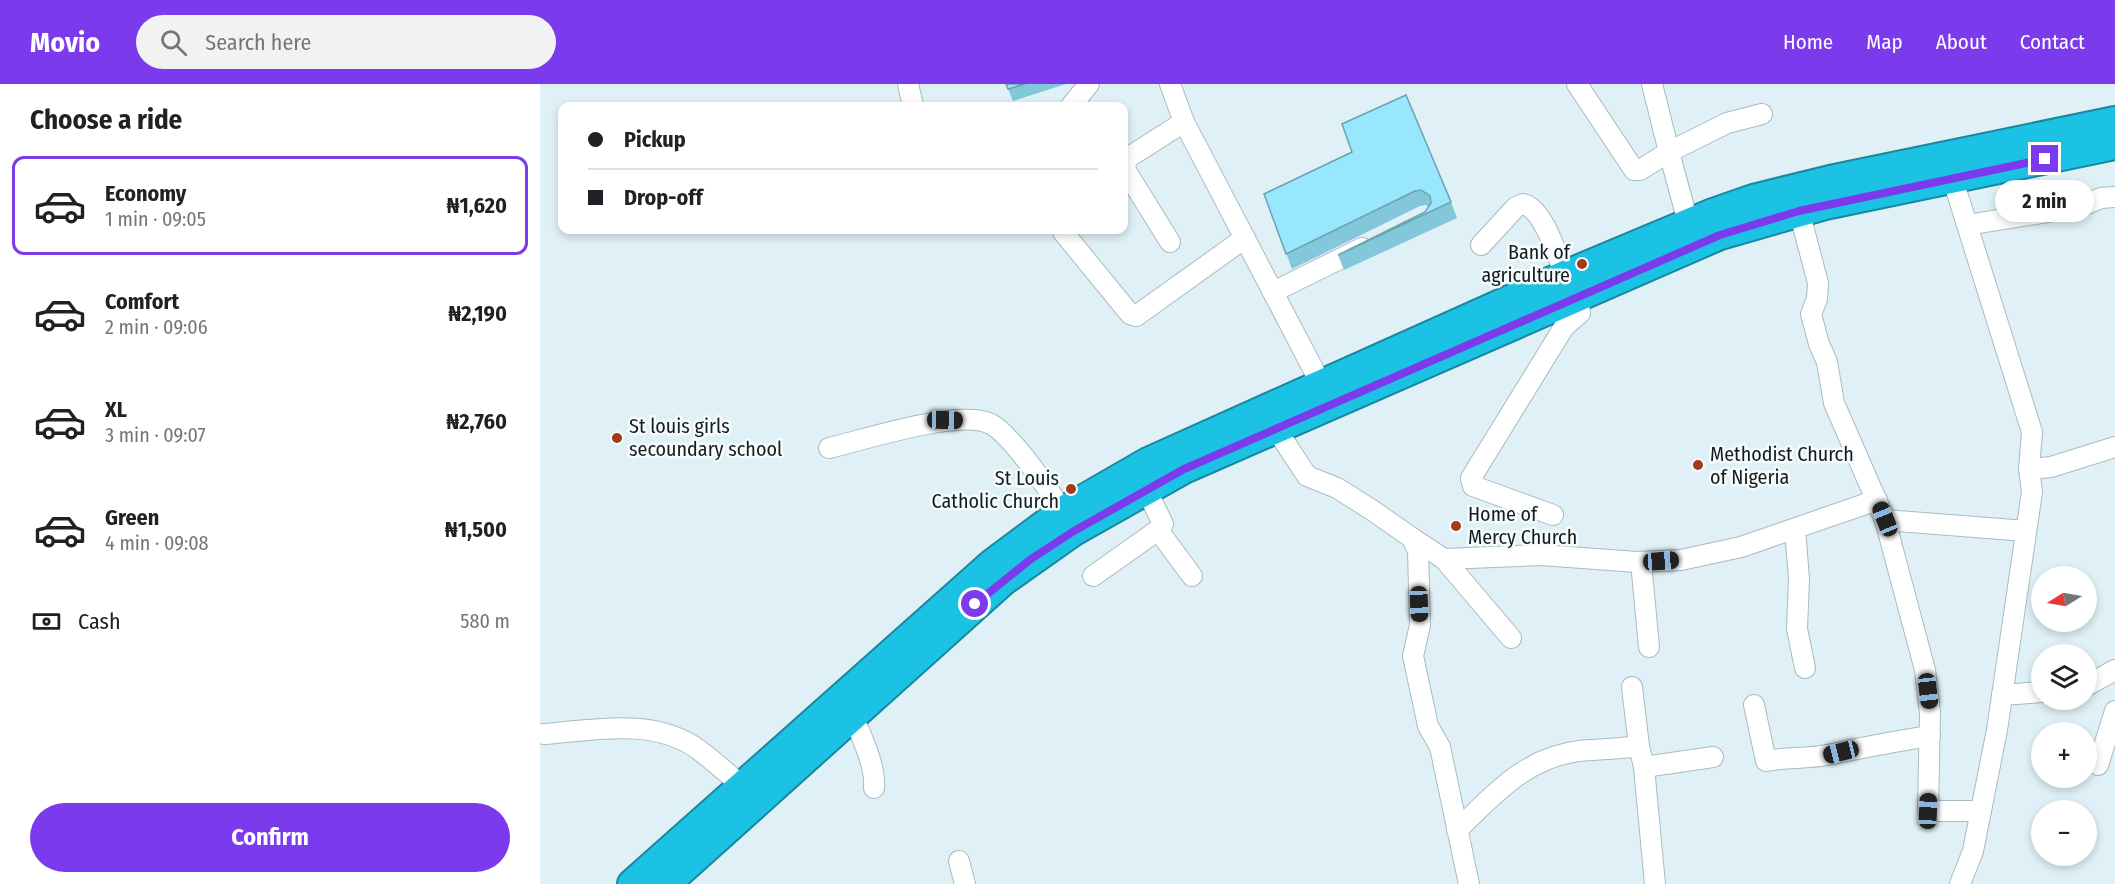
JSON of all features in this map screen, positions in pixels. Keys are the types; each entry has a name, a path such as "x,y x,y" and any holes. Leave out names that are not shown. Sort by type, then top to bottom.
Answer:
{"highway":[{"path":"632,884 957,593 1027,536 1146,489 1276,429 1573,290 1753,199 1830,180 2115,121"},
{"path":"1707,224 1799,211 1952,177 2115,145"},
{"path":"666,884 1068,521 1148,462 1321,384 1573,290"}],"street":[{"path":"908,84 912,102"},
{"path":"1074,102 1089,84"},
{"path":"1170,84 1184,122 1321,384"},
{"path":"1577,84 1634,170 1640,170 1669,152 1727,123 1762,114"},
{"path":"1652,84 1669,152 1707,224"},
{"path":"1128,158 1184,122"},
{"path":"1128,174 1170,242"},
{"path":"1952,177 2032,432 2029,469 2032,492 2002,695 1973,851 1960,884"},
{"path":"1967,225 2079,207 2100,198 2115,197"},
{"path":"1481,244 1516,207 1523,204 1532,206 1539,215 1573,290 1580,313 1564,327 1471,478 1473,486 1553,515"},
{"path":"1799,211 1818,283 1817,299 1811,314 1819,344 1827,362 1834,403 1885,519 1925,670 1930,713 1928,811 1981,811"},
{"path":"1065,234 1130,314 1136,316 1245,238"},
{"path":"1273,292 1376,241"},
{"path":"829,448 945,420 989,423 1006,435 1068,521"},
{"path":"1276,429 1307,476 1337,488 1444,559 1511,638"},
{"path":"2029,469 2051,467 2115,447"},
{"path":"1093,576 1158,530 1163,524 1146,489"},
{"path":"1444,559 1540,555 1641,562 1681,560 1741,547 1877,500"},
{"path":"1885,519 2026,531"},
{"path":"1795,529 1799,579 1797,629 1805,668"},
{"path":"1158,530 1191,576"},
{"path":"1412,538 1418,550 1420,625 1413,656 1428,726 1442,758 1470,884"},
{"path":"1641,562 1649,647"},
{"path":"2097,680 2115,670"},
{"path":"1632,687 1639,746 1644,767 1655,884"},
{"path":"2002,695 2031,693"},
{"path":"1754,705 1766,762 1784,758 1825,756 1873,744 1930,736"},
{"path":"2098,765 2115,711"},
{"path":"852,716 864,738 868,763 875,774 874,788"},
{"path":"544,734 634,727 660,733 698,749 742,786"},
{"path":"1457,830 1509,779 1531,766 1577,751 1639,746"},
{"path":"1644,767 1713,758"},
{"path":"959,861 965,884"}],"building":[{"path":"1006,84 1025,84 1008,89"},
{"path":"1406,95 1451,202 1338,255 1425,212 1431,203 1430,196 1421,190 1415,191 1286,254 1264,194 1352,152 1342,124"}],"place":[{"name":"Bank of agriculture","path":"1582,264"},
{"name":"St louis girls secoundary school","path":"617,438"},
{"name":"Methodist Church of Nigeria","path":"1698,465"},
{"name":"St Louis Catholic Church","path":"1071,489"},
{"name":"Home of Mercy Church","path":"1456,526"}],"route":[{"path":"975,604 1031,559 1074,531 1137,493 1184,469 1720,235 1799,211 2045,159"}]}
